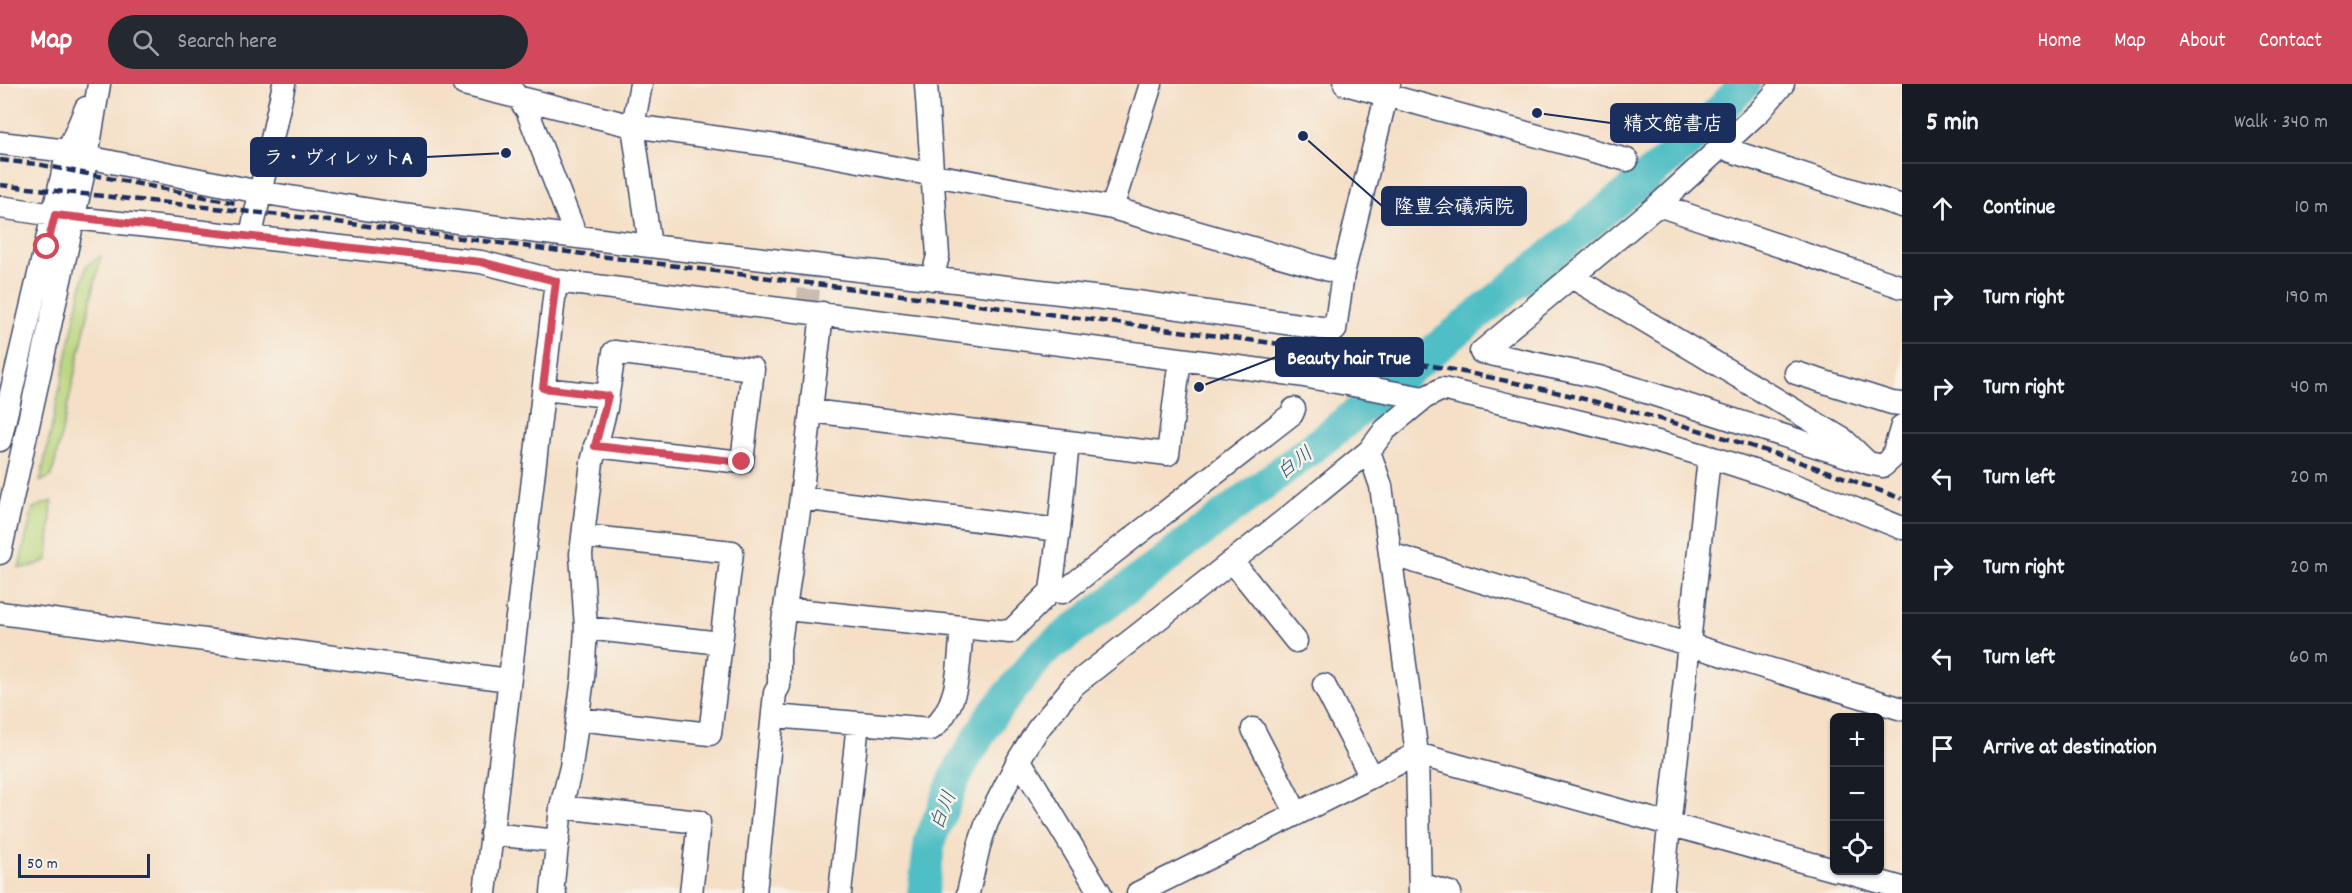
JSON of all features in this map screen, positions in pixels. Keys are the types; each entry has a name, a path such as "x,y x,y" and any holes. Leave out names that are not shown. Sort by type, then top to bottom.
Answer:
{"street":[{"path":"0,553 64,216 97,84"},
{"path":"251,236 284,84"},
{"path":"464,84 512,90 633,126 784,147 1112,208 1343,274"},
{"path":"641,84 633,126 650,246"},
{"path":"926,84 938,256 932,279"},
{"path":"1112,208 1151,84"},
{"path":"1345,84 1388,89 1628,160"},
{"path":"1783,84 1760,111 1658,205 1481,352 1599,377 1883,466 1892,458 1902,426"},
{"path":"0,143 78,154 259,192 402,215 1137,302 1335,330 1343,274 1388,89"},
{"path":"512,90 527,110 576,236"},
{"path":"1731,151 1902,206"},
{"path":"1658,205 1902,287"},
{"path":"0,207 481,262 556,281 1298,375 1418,398"},
{"path":"0,440 64,216"},
{"path":"1572,278 1844,440 1868,463"},
{"path":"485,893 556,281"},
{"path":"755,893 775,693 779,686 779,649 801,498 822,313"},
{"path":"555,893 552,893 561,807 571,767 578,719 586,628 583,536 595,446 608,396 614,352 753,369 742,462 595,446"},
{"path":"811,411 1168,454 1180,359"},
{"path":"1796,373 1902,404"},
{"path":"543,388 608,396"},
{"path":"968,893 987,822 1019,759 1038,729 1074,685 1369,451 1385,430 1418,398 1442,389 1600,426 1773,477 1902,528"},
{"path":"1051,591 1063,592 1282,421 1294,409"},
{"path":"786,609 1010,632 1051,591 1068,442"},
{"path":"1369,451 1381,486 1417,754 1420,888 1450,893"},
{"path":"1662,893 1709,458"},
{"path":"801,498 1059,530"},
{"path":"578,719 710,734 732,552 583,536"},
{"path":"1390,554 1902,709"},
{"path":"1232,561 1296,641"},
{"path":"0,613 509,680"},
{"path":"586,628 721,643"},
{"path":"773,716 931,729 941,721 954,697 962,628"},
{"path":"1324,685 1371,777"},
{"path":"840,893 858,723"},
{"path":"1253,729 1297,814"},
{"path":"1138,893 1417,754 1830,868"},
{"path":"1019,759 1100,893"},
{"path":"561,807 699,822 691,893"},
{"path":"491,834 558,841"},
{"path":"1854,875 1902,888"}],"green space":[{"path":"101,256 52,476 40,482 86,266"},
{"path":"52,501 48,560 30,567 19,568 33,508"}],"waterway":[{"name":"白川","path":"923,893 930,840 957,773 991,716 1041,654 1324,439 1454,334 1688,143 1745,84"}],"tunnel":[{"path":"807,311 811,264"}],"railway":[{"path":"0,160 37,164 236,203"},
{"path":"0,185 298,217 1388,358 1519,384 1648,416 1776,454 1902,499"}],"place":[{"name":"精文館書店","path":"1537,113"},
{"name":"隆豊会礒病院","path":"1303,136"},
{"name":"ラ・ヴィレットA","path":"506,153"},
{"name":"Beauty hair True","path":"1199,387"}],"route":[{"path":"47,247 55,215 481,262 556,281 543,388 608,396 595,446 742,462"}]}
